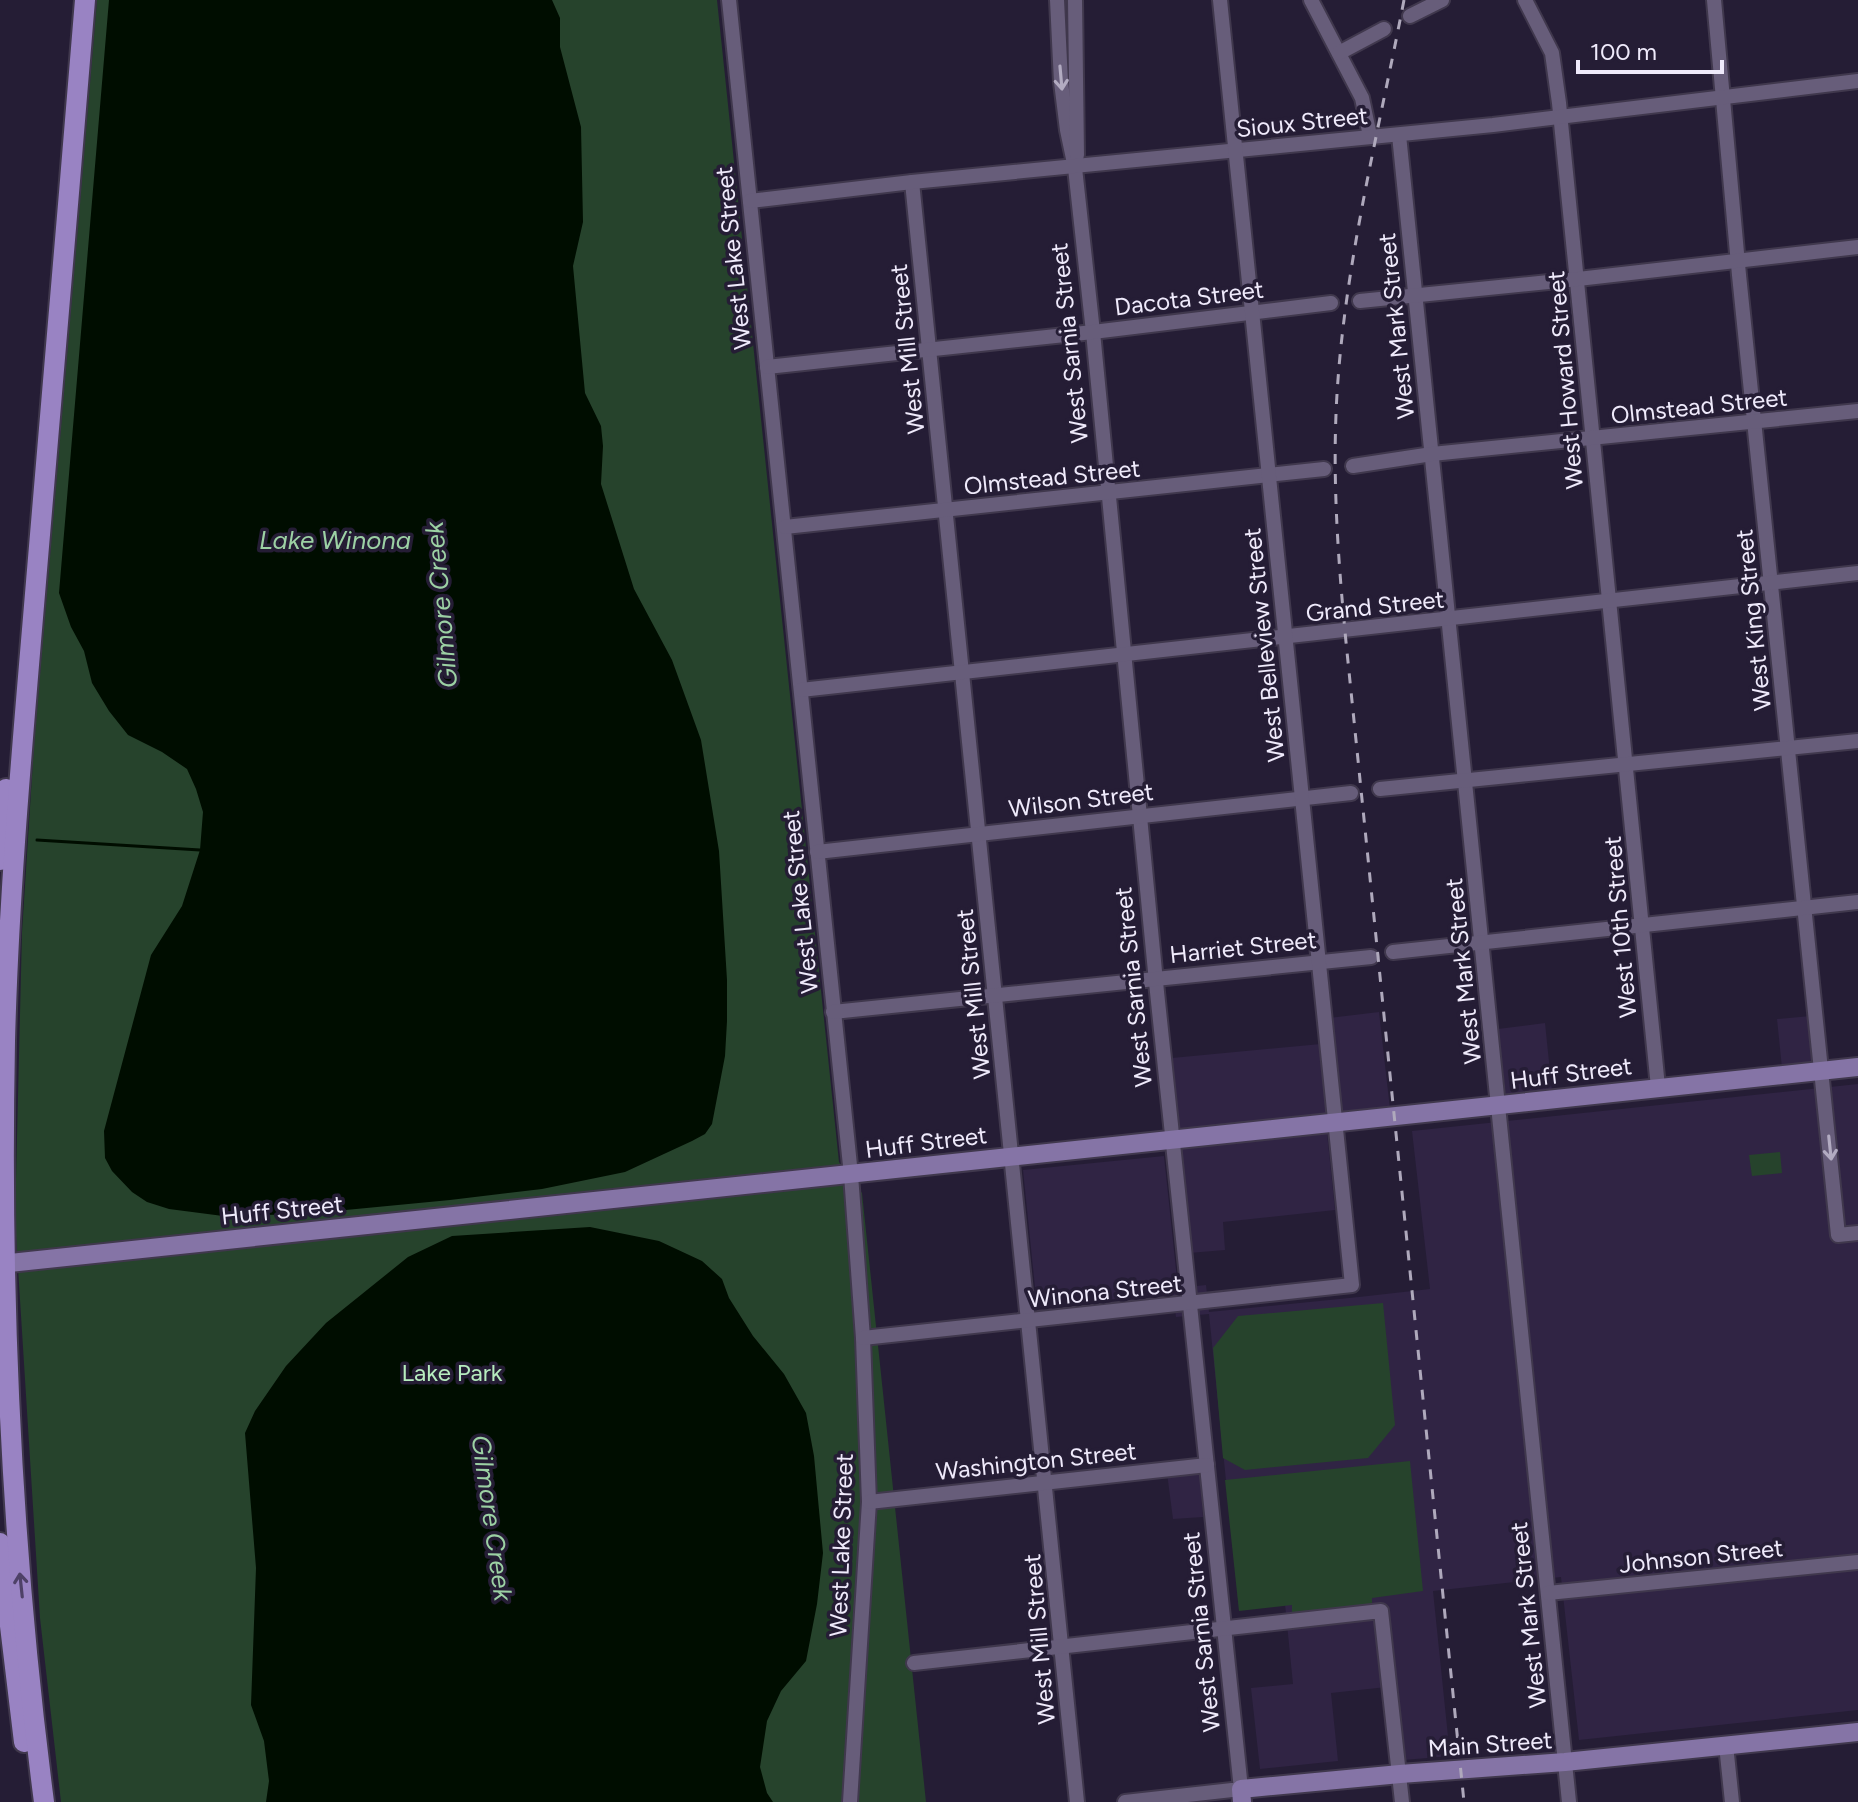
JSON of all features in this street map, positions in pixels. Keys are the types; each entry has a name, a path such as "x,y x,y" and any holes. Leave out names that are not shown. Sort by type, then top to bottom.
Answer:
{"highway":[{"path":"0,860 72,0"},
{"path":"44,1802 14,1498 2,1264 5,1042 11,913 85,0"},
{"path":"0,1543 31,1802"}],"main road":[{"name":"Huff Street","path":"2,1264 1858,1067"},
{"name":"Main Street","path":"1241,1796 1400,1774 1565,1762 1858,1732"}],"street":[{"name":"West Lake Street","path":"729,0 851,1175 863,1338 869,1502 853,1800"},
{"name":"West Sarnia Street","path":"1057,0 1061,82 1075,168 1093,332 1172,1141 1241,1796"},
{"name":"West Sarnia Street","path":"1075,0 1074,55 1079,130 1075,168"},
{"name":"West Belleview Street","path":"1220,0 1352,1285"},
{"path":"1311,0 1362,98 1370,136"},
{"path":"1410,16 1442,0"},
{"name":"West Howard Street","path":"1525,0 1552,53 1578,279 1591,439 1626,763"},
{"name":"West King Street","path":"1714,0 1838,1235 1858,1233"},
{"path":"1339,53 1384,29"},
{"name":"Sioux Street","path":"750,201 912,182 1399,135 1858,81"},
{"name":"West Mark Street","path":"1399,135 1569,1802"},
{"name":"West Mill Street","path":"912,182 1077,1802"},
{"path":"1360,301 1858,247"},
{"name":"Dacota Street","path":"767,367 1331,303"},
{"name":"Olmstead Street","path":"1353,466 1432,454 1858,411"},
{"name":"Olmstead Street","path":"785,527 1324,469"},
{"name":"Grand Street","path":"801,690 1858,573"},
{"path":"1380,789 1858,741"},
{"name":"West 10th Street","path":"1626,763 1658,1087"},
{"name":"Wilson Street","path":"817,852 1351,793"},
{"path":"1393,952 1858,902"},
{"name":"Harriet Street","path":"833,1012 1371,957"},
{"name":"Winona Street","path":"863,1338 1352,1285"},
{"name":"Washington Street","path":"869,1502 1207,1465"},
{"name":"Johnson Street","path":"1548,1593 1858,1562"},
{"path":"914,1663 1381,1611 1402,1802"},
{"path":"1726,1745 1732,1802"},
{"name":"Main Street","path":"1125,1802 1241,1796"}],"shaded area":[{"path":"1379,1012 1390,1109 1340,1115 1329,1018"},
{"path":"1811,1016 1815,1065 1782,1068 1777,1019"},
{"path":"1545,1023 1552,1091 1506,1096 1498,1029"},
{"path":"1321,1044 1329,1118 1180,1132 1172,1058"},
{"path":"1858,1084 1858,1710 1579,1740 1561,1577 1433,1591 1450,1756 1404,1760 1396,1686 1331,1693 1338,1761 1260,1769 1251,1688 1293,1684 1285,1604 1239,1608 1209,1314 1176,1317 1173,1293 1037,1307 1023,1170 1164,1156 1178,1288 1206,1285 1209,1312 1359,1297 1430,1289 1412,1131"},
{"path":"1327,1133 1335,1210 1223,1222 1225,1250 1189,1253 1178,1149"},
{"path":"1199,1469 1203,1517 1173,1519 1167,1473"}],"green space":[{"name":"Lake Park","path":"97,0 717,0 839,1162 862,1193 926,1802 61,1802 40,1618 15,1220 22,932 34,745"},
{"path":"1780,1152 1782,1173 1752,1176 1749,1155"},
{"path":"1383,1303 1395,1425 1368,1458 1245,1470 1223,1458 1213,1348 1238,1316"},
{"path":"1410,1461 1423,1591 1372,1598 1372,1608 1292,1615 1292,1605 1239,1611 1225,1480"}],"water":[{"name":"Lake Winona","path":"109,0 552,0 560,18 560,47 581,127 583,222 573,266 585,393 601,426 601,484 634,589 672,660 701,740 719,851 727,980 725,1056 712,1124 705,1134 692,1141 625,1172 542,1189 304,1214 223,1216 169,1209 147,1202 132,1192 112,1171 105,1158 104,1131 151,955 182,906 200,850 203,812 187,769 128,735 109,711 92,683 84,651 71,627 59,593"},
{"name":"Gilmore Creek","path":"590,1227 659,1241 702,1261 722,1279 729,1298 753,1336 784,1374 806,1413 814,1456 823,1553 806,1661 781,1691 767,1721 760,1767 767,1793 773,1802 266,1802 269,1781 264,1741 251,1705 256,1568 245,1433 255,1411 286,1366 326,1323 408,1257 452,1236"}],"waterway":[{"path":"37,840 200,850"}],"railway":[{"path":"1404,0 1347,295 1337,394 1338,549 1464,1802"}]}
